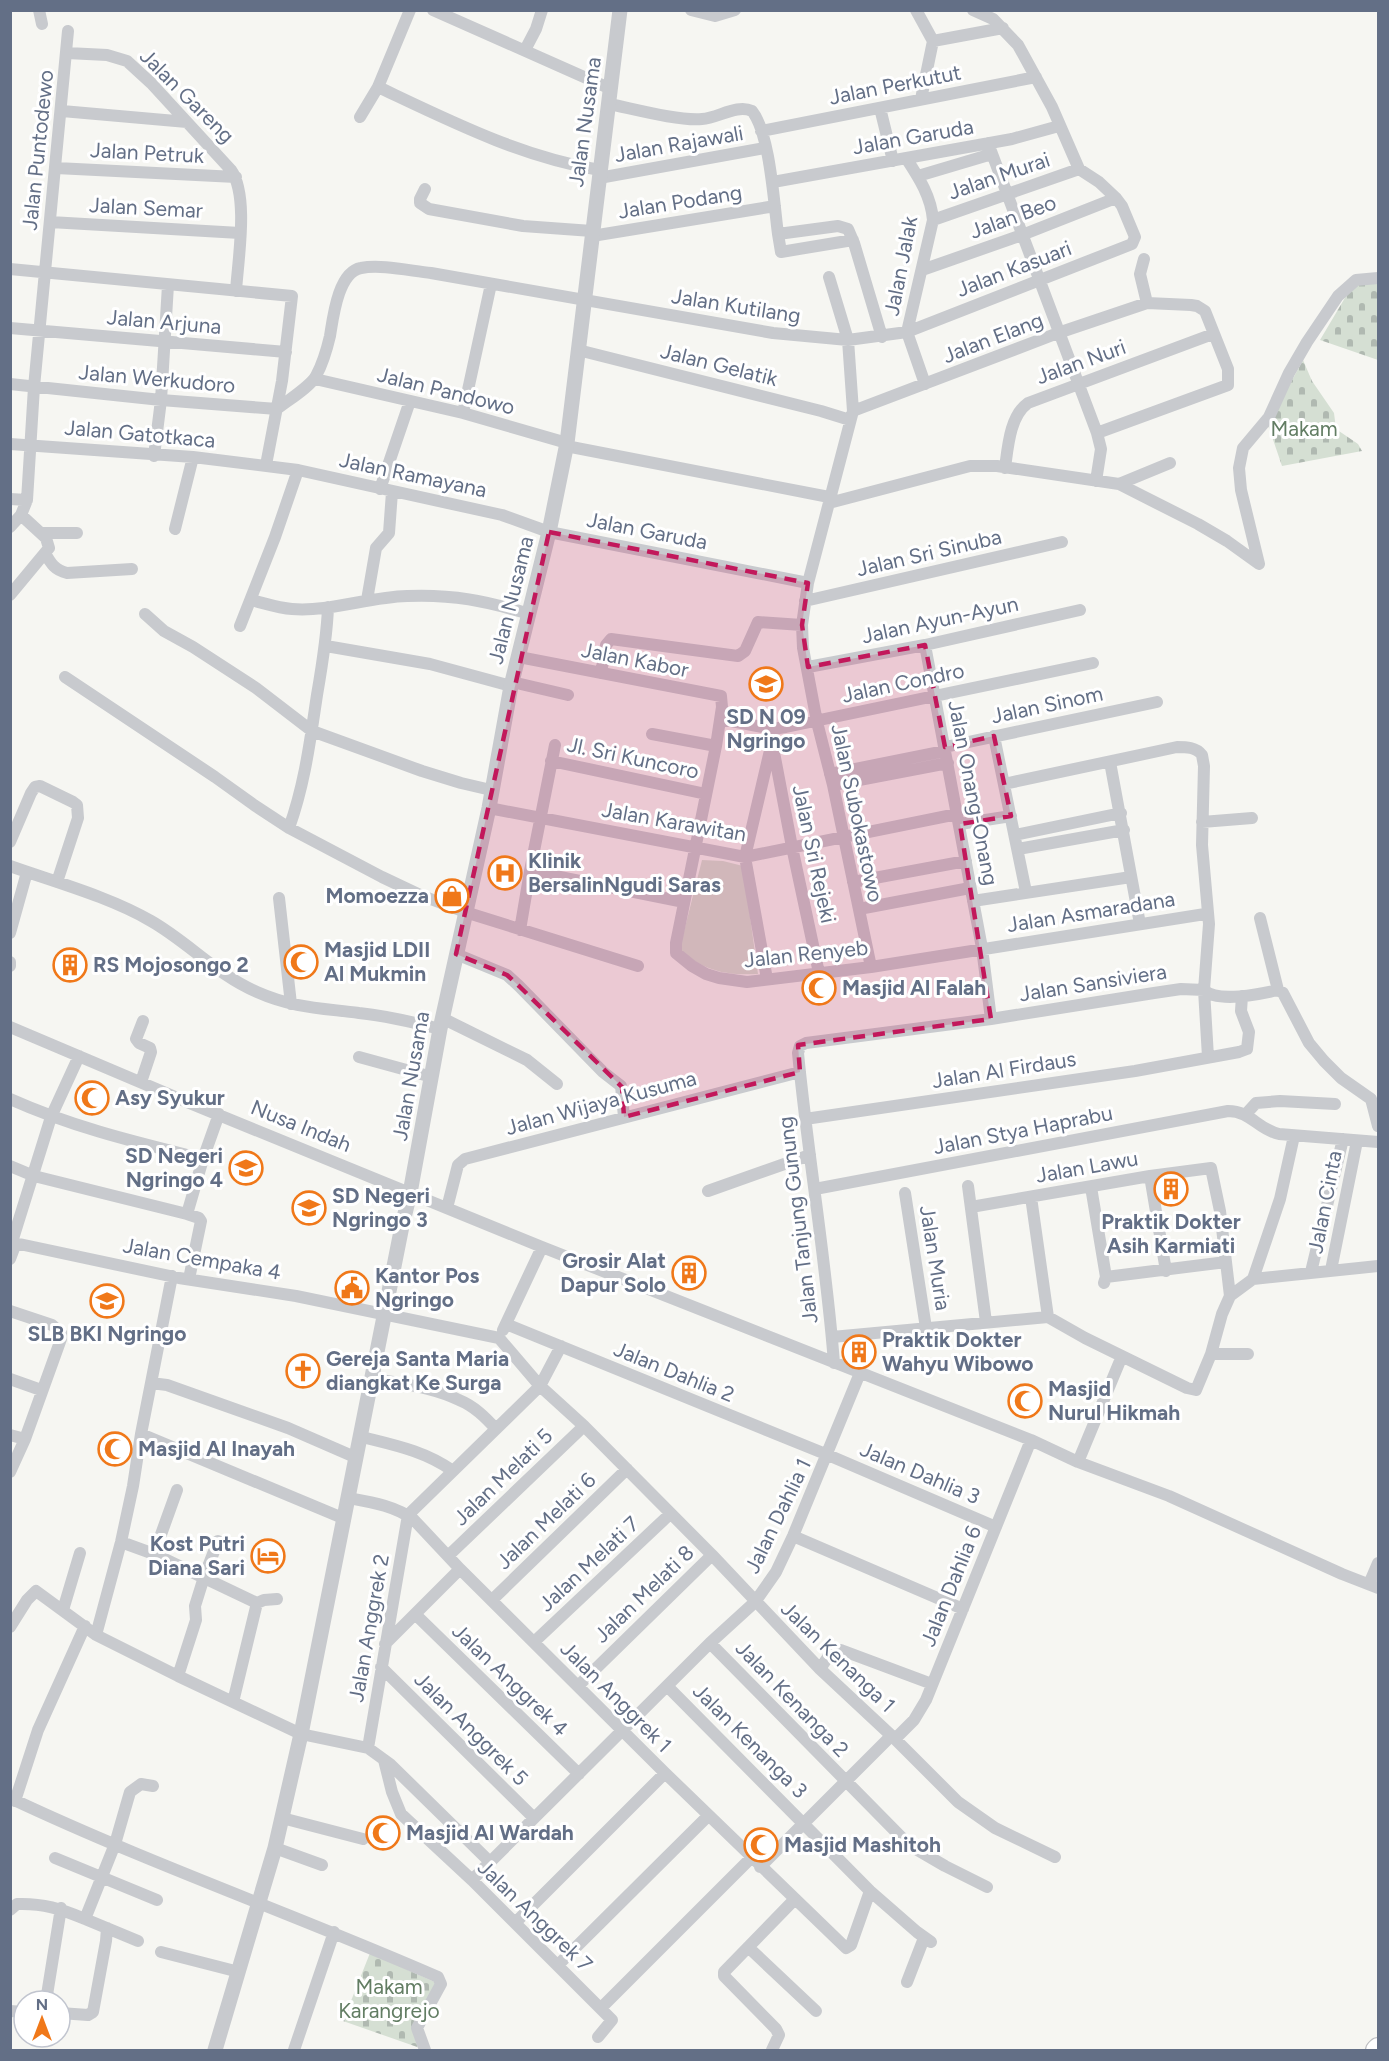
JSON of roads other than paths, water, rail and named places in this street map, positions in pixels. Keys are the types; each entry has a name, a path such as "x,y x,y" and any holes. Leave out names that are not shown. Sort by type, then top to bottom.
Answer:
{"street":[{"path":"39,10 42,24"},
{"path":"360,117 378,87 410,10"},
{"path":"433,10 525,50 610,96 694,119 714,118 748,109 755,115 761,131 773,182 781,252 853,240"},
{"path":"525,50 536,29 542,10"},
{"name":"Jalan Nusama","path":"215,2050 275,1848 301,1734 362,1437 441,1023 489,808 512,684 549,532 567,444 620,10"},
{"path":"690,10 715,16 735,10"},
{"path":"916,10 933,40 921,99"},
{"path":"973,10 989,16 1018,45 1052,107 1079,169 1099,182 1116,198"},
{"path":"933,40 1003,28"},
{"name":"Jalan Puntodewo","path":"21,515 27,500 34,387 68,31"},
{"name":"Jalan Gareng","path":"67,53 107,55 127,61 187,122 236,177"},
{"name":"Jalan Perkutut","path":"761,131 1036,77"},
{"name":"Jalan Rajawali","path":"378,87 515,149 600,174 765,148"},
{"path":"880,108 893,161"},
{"path":"62,111 187,122"},
{"name":"Jalan Garuda","path":"773,182 906,158 990,149 1059,126"},
{"path":"918,176 990,149 1097,433 1101,449 1096,481"},
{"name":"Jalan Jalak","path":"906,158 929,197 933,220 908,332 925,384"},
{"name":"Jalan Petruk","path":"56,168 236,177"},
{"name":"Jalan Murai","path":"933,220 1079,169"},
{"path":"236,177 241,202 236,291"},
{"name":"Jalan Podang","path":"425,189 420,203 429,209 523,226 592,234 775,206"},
{"name":"Jalan Beo","path":"922,270 1022,235 1116,198"},
{"name":"Jalan Kasuari","path":"882,337 908,332 1132,244 1133,230 1116,198"},
{"name":"Jalan Semar","path":"50,222 240,233"},
{"path":"778,234 838,226 848,229 882,337"},
{"path":"1097,433 1228,385 1229,376 1204,311 1197,306 1147,303 1140,274 1144,259"},
{"name":"Jalan Kutilang","path":"315,379 329,338 334,308 339,295 352,273 360,268 392,269 491,284 773,333 848,340 882,337"},
{"path":"10,269 289,295 294,299 266,465"},
{"name":"Jalan Subokastowo","path":"829,277 848,340 852,416 808,583 802,625 803,648 871,967"},
{"path":"567,444 829,500 970,466 985,465 1119,484 1208,530 1259,564 1241,490 1239,468 1243,448 1269,417 1289,373 1338,296 1356,280 1378,278"},
{"path":"463,412 491,284"},
{"path":"154,456 161,400 168,285"},
{"name":"Jalan Elang","path":"852,416 925,384 1058,333 1147,303"},
{"name":"Jalan Arjuna","path":"10,328 286,352"},
{"name":"Jalan Nuri","path":"1005,468 1007,450 1016,419 1022,408 1036,399 1077,383 1213,334"},
{"name":"Jalan Gelatik","path":"578,350 821,411 852,416"},
{"path":"277,409 315,379"},
{"name":"Jalan Pandowo","path":"315,379 463,412 567,444"},
{"name":"Jalan Werkudoro","path":"10,384 161,400 277,409"},
{"path":"367,600 376,548 389,533 386,490 410,401"},
{"name":"Jalan Gatotkaca","path":"10,444 193,457 266,465"},
{"path":"176,530 193,457"},
{"path":"1119,484 1170,463"},
{"name":"Jalan Ramayana","path":"266,465 502,515 549,532"},
{"path":"240,626 298,470"},
{"path":"10,499 27,500"},
{"path":"10,527 21,515 49,543 45,553 10,595"},
{"name":"Jalan Garuda","path":"549,532 808,583"},
{"path":"41,533 77,533"},
{"name":"Jalan Sri Sinuba","path":"805,601 1062,542"},
{"path":"45,553 53,566 67,573 132,569"},
{"path":"251,600 293,609 328,607 408,596 448,596 478,599 530,614"},
{"path":"289,828 301,796 326,646 328,607"},
{"name":"Jalan Ayun-Ayun","path":"808,667 925,645 1080,610"},
{"path":"146,614 164,631 256,688 312,731 422,771 491,790"},
{"path":"601,673 606,645 611,639 738,656 745,651 758,622 802,625"},
{"name":"Jalan Onang-Onang","path":"925,645 982,948 991,1019"},
{"path":"326,646 430,664 568,695"},
{"name":"Jalan Kabor","path":"519,657 721,696 721,718"},
{"name":"Jalan Condro","path":"721,718 772,729 817,722 1042,672 1093,663"},
{"path":"65,677 215,777 254,806 289,828 382,877 420,895 465,912 638,966"},
{"name":"Jalan Sinom","path":"832,779 946,753 994,736 1157,702"},
{"name":"Jalan Renyeb","path":"721,718 676,943 676,953 682,959 706,974 747,982 871,967 982,948"},
{"path":"767,979 745,857 772,742 772,729"},
{"path":"652,734 716,746"},
{"path":"994,736 1026,892"},
{"name":"Jalan Sri Rejeki","path":"772,742 819,973"},
{"path":"520,930 555,745"},
{"path":"1004,784 1177,747 1199,751 1204,761 1202,858 1209,924 1204,990 1208,1057"},
{"name":"Jl. Sri Kuncoro","path":"551,761 706,794"},
{"path":"1110,762 1140,924"},
{"path":"10,842 35,787 40,786 73,801 77,806 78,818 57,882"},
{"name":"Jalan Karawitan","path":"489,808 745,857 844,837 959,819 1011,816"},
{"path":"1016,835 1120,813"},
{"path":"1202,822 1252,818"},
{"path":"1018,849 1124,830"},
{"path":"853,882 966,861"},
{"path":"10,866 57,882 149,920 179,938 214,968 257,993 314,1009 441,1023 526,1060 556,1084"},
{"path":"10,933 27,872"},
{"path":"530,872 684,902"},
{"path":"973,901 1131,877"},
{"path":"859,909 970,888"},
{"path":"279,898 291,1004"},
{"name":"Jalan Asmaradana","path":"982,948 1205,914"},
{"path":"1260,918 1278,990 1283,993 1290,1004 1309,1043 1324,1061 1371,1099 1378,1126"},
{"path":"456,954 507,975 519,986 603,1072 621,1086 624,1117"},
{"name":"Jalan Sansiviera","path":"800,1072 798,1053 800,1047 806,1043 991,1019 1181,989 1204,990 1210,995 1242,996 1278,990"},
{"name":"Jalan Al Firdaus","path":"805,1119 1135,1071 1247,1049 1250,1032 1241,1011 1242,996"},
{"path":"141,1082 151,1052 150,1048 136,1039 143,1021"},
{"name":"Nusa Indah","path":"10,1027 542,1247 1031,1440 1078,1462 1169,1496 1374,1586"},
{"path":"10,1259 13,1242 51,1117 79,1056"},
{"path":"359,1057 432,1077"},
{"name":"Jalan Wijaya Kusuma","path":"447,1208 460,1161 800,1072"},
{"name":"Jalan Tanjung Gunung","path":"800,1072 834,1363"},
{"path":"10,1099 51,1117 96,1132 203,1159"},
{"name":"Jalan Stya Haprabu","path":"815,1189 1242,1112 1256,1103 1280,1101 1335,1104"},
{"path":"1242,1112 1266,1131 1294,1136 1378,1142"},
{"path":"188,1214 203,1159 219,1114"},
{"path":"1253,1279 1280,1199 1294,1136"},
{"path":"1311,1272 1343,1139"},
{"name":"Jalan Cinta","path":"1331,1270 1357,1141"},
{"path":"708,1191 810,1155"},
{"path":"10,1166 34,1176 199,1218 201,1221 189,1279"},
{"name":"Jalan Lawu","path":"971,1207 1150,1176 1211,1168 1220,1211 1226,1262"},
{"path":"1150,1176 1166,1270"},
{"path":"968,1186 986,1323"},
{"path":"1091,1187 1105,1281 1226,1262 1230,1296"},
{"name":"Jalan Muria","path":"905,1194 926,1328"},
{"path":"1031,1197 1048,1317"},
{"name":"Jalan Cempaka 4","path":"13,1242 172,1276 385,1313 499,1338"},
{"path":"499,1338 542,1247"},
{"path":"832,1337 1048,1317 1085,1338 1196,1390 1211,1354 1222,1314 1230,1296 1253,1279 1378,1266"},
{"path":"96,1635 121,1542 133,1486 172,1276"},
{"path":"10,1311 52,1325 60,1333 58,1350 41,1390 25,1439 10,1472"},
{"name":"Jalan Dahlia 2","path":"506,1324 828,1455"},
{"name":"Jalan Kenanga 1","path":"499,1338 540,1386 584,1426 712,1555 819,1669 893,1737 957,1802 995,1828 1055,1857"},
{"path":"408,1515 540,1386 561,1346"},
{"path":"1211,1354 1248,1354"},
{"path":"1078,1462 1122,1356"},
{"name":"Jalan Dahlia 1","path":"472,1880 710,1643 755,1602 776,1572 794,1536 860,1373"},
{"path":"373,1378 461,1400 482,1415 496,1429"},
{"path":"10,1379 41,1390"},
{"path":"151,1383 167,1385 288,1428 357,1458"},
{"name":"Jalan Melati 5","path":"448,1556 584,1426"},
{"path":"141,1434 345,1519"},
{"path":"10,1435 25,1439"},
{"path":"362,1437 419,1452 453,1471"},
{"name":"Jalan Dahlia 6","path":"760,1867 893,1737 914,1720 932,1684 1031,1440"},
{"name":"Jalan Dahlia 3","path":"828,1455 996,1527"},
{"name":"Jalan Melati 6","path":"492,1600 627,1469"},
{"path":"154,1554 177,1490"},
{"name":"Jalan Anggrek 1","path":"349,1498 387,1507 408,1515 664,1773 844,1947 848,1948 851,1945 870,1891"},
{"name":"Jalan Melati 7","path":"534,1642 670,1514"},
{"name":"Jalan Anggrek 2","path":"368,1748 408,1515"},
{"path":"794,1536 963,1609"},
{"path":"178,1676 196,1620 195,1606 218,1541"},
{"path":"121,1542 154,1554 257,1603 277,1599"},
{"path":"63,1610 80,1553"},
{"name":"Jalan Melati 8","path":"578,1686 712,1555"},
{"path":"1374,1586 1378,1563"},
{"path":"385,1644 460,1569"},
{"path":"10,1628 27,1600 36,1591 96,1635 178,1676 301,1734 368,1748 384,1760 490,1862"},
{"path":"233,1702 257,1603"},
{"name":"Jalan Anggrek 4","path":"415,1614 579,1774"},
{"path":"85,1626 38,1730 13,1800 259,1905 334,1932 440,1979 441,1984 417,2028 424,2050"},
{"name":"Jalan Kenanga 2","path":"710,1643 909,1845 987,1887"},
{"path":"819,1669 830,1654 841,1650 932,1684"},
{"name":"Jalan Anggrek 5","path":"381,1667 534,1818"},
{"name":"Jalan Kenanga 3","path":"668,1687 870,1891 928,1940 907,1982"},
{"name":"Jalan Anggrek 7","path":"384,1760 392,1792 401,1814 472,1880 601,2008"},
{"path":"515,1923 664,1773"},
{"path":"85,1919 115,1844 130,1792 141,1784 153,1786"},
{"path":"558,1965 708,1816"},
{"path":"282,1818 363,1839"},
{"path":"275,1848 322,1865"},
{"path":"55,1858 157,1900"},
{"path":"598,2037 612,2021 601,2008 751,1858"},
{"path":"772,2050 778,2035 773,2025 724,1976 725,1970 795,1900"},
{"path":"12,1908 36,1904 60,1908 138,1941"},
{"path":"48,1989 60,1908"},
{"path":"72,2013 93,2012 107,1928"},
{"path":"294,2050 334,1932"},
{"path":"748,1947 816,2011"},
{"path":"161,1952 239,1972"}],"place":[{"name":"SD N 09 Ngringo","path":"766,684"},
{"name":"Klinik BersalinNgudi Saras","path":"505,873"},
{"name":"Momoezza","path":"452,896"},
{"name":"Masjid LDII Al Mukmin","path":"301,962"},
{"name":"RS Mojosongo 2","path":"70,965"},
{"name":"Masjid Al Falah","path":"819,988"},
{"name":"Asy Syukur","path":"92,1098"},
{"name":"SD Negeri Ngringo 4","path":"246,1168"},
{"name":"Praktik Dokter Asih Karmiati","path":"1171,1189"},
{"name":"SD Negeri Ngringo 3","path":"309,1208"},
{"name":"Grosir Alat Dapur Solo","path":"689,1273"},
{"name":"Kantor Pos Ngringo","path":"352,1288"},
{"name":"SLB BKI Ngringo","path":"107,1301"},
{"name":"Praktik Dokter Wahyu Wibowo","path":"859,1352"},
{"name":"Gereja Santa Maria diangkat Ke Surga","path":"303,1371"},
{"name":"Masjid Nurul Hikmah","path":"1025,1401"},
{"name":"Masjid Al Inayah","path":"115,1449"},
{"name":"Kost Putri Diana Sari","path":"268,1556"},
{"name":"Masjid Al Wardah","path":"383,1833"},
{"name":"Masjid Mashitoh","path":"761,1845"}],"park label":[{"name":"Makam","path":"1304,429"},
{"name":"Makam Karangrejo","path":"389,1999"}]}
